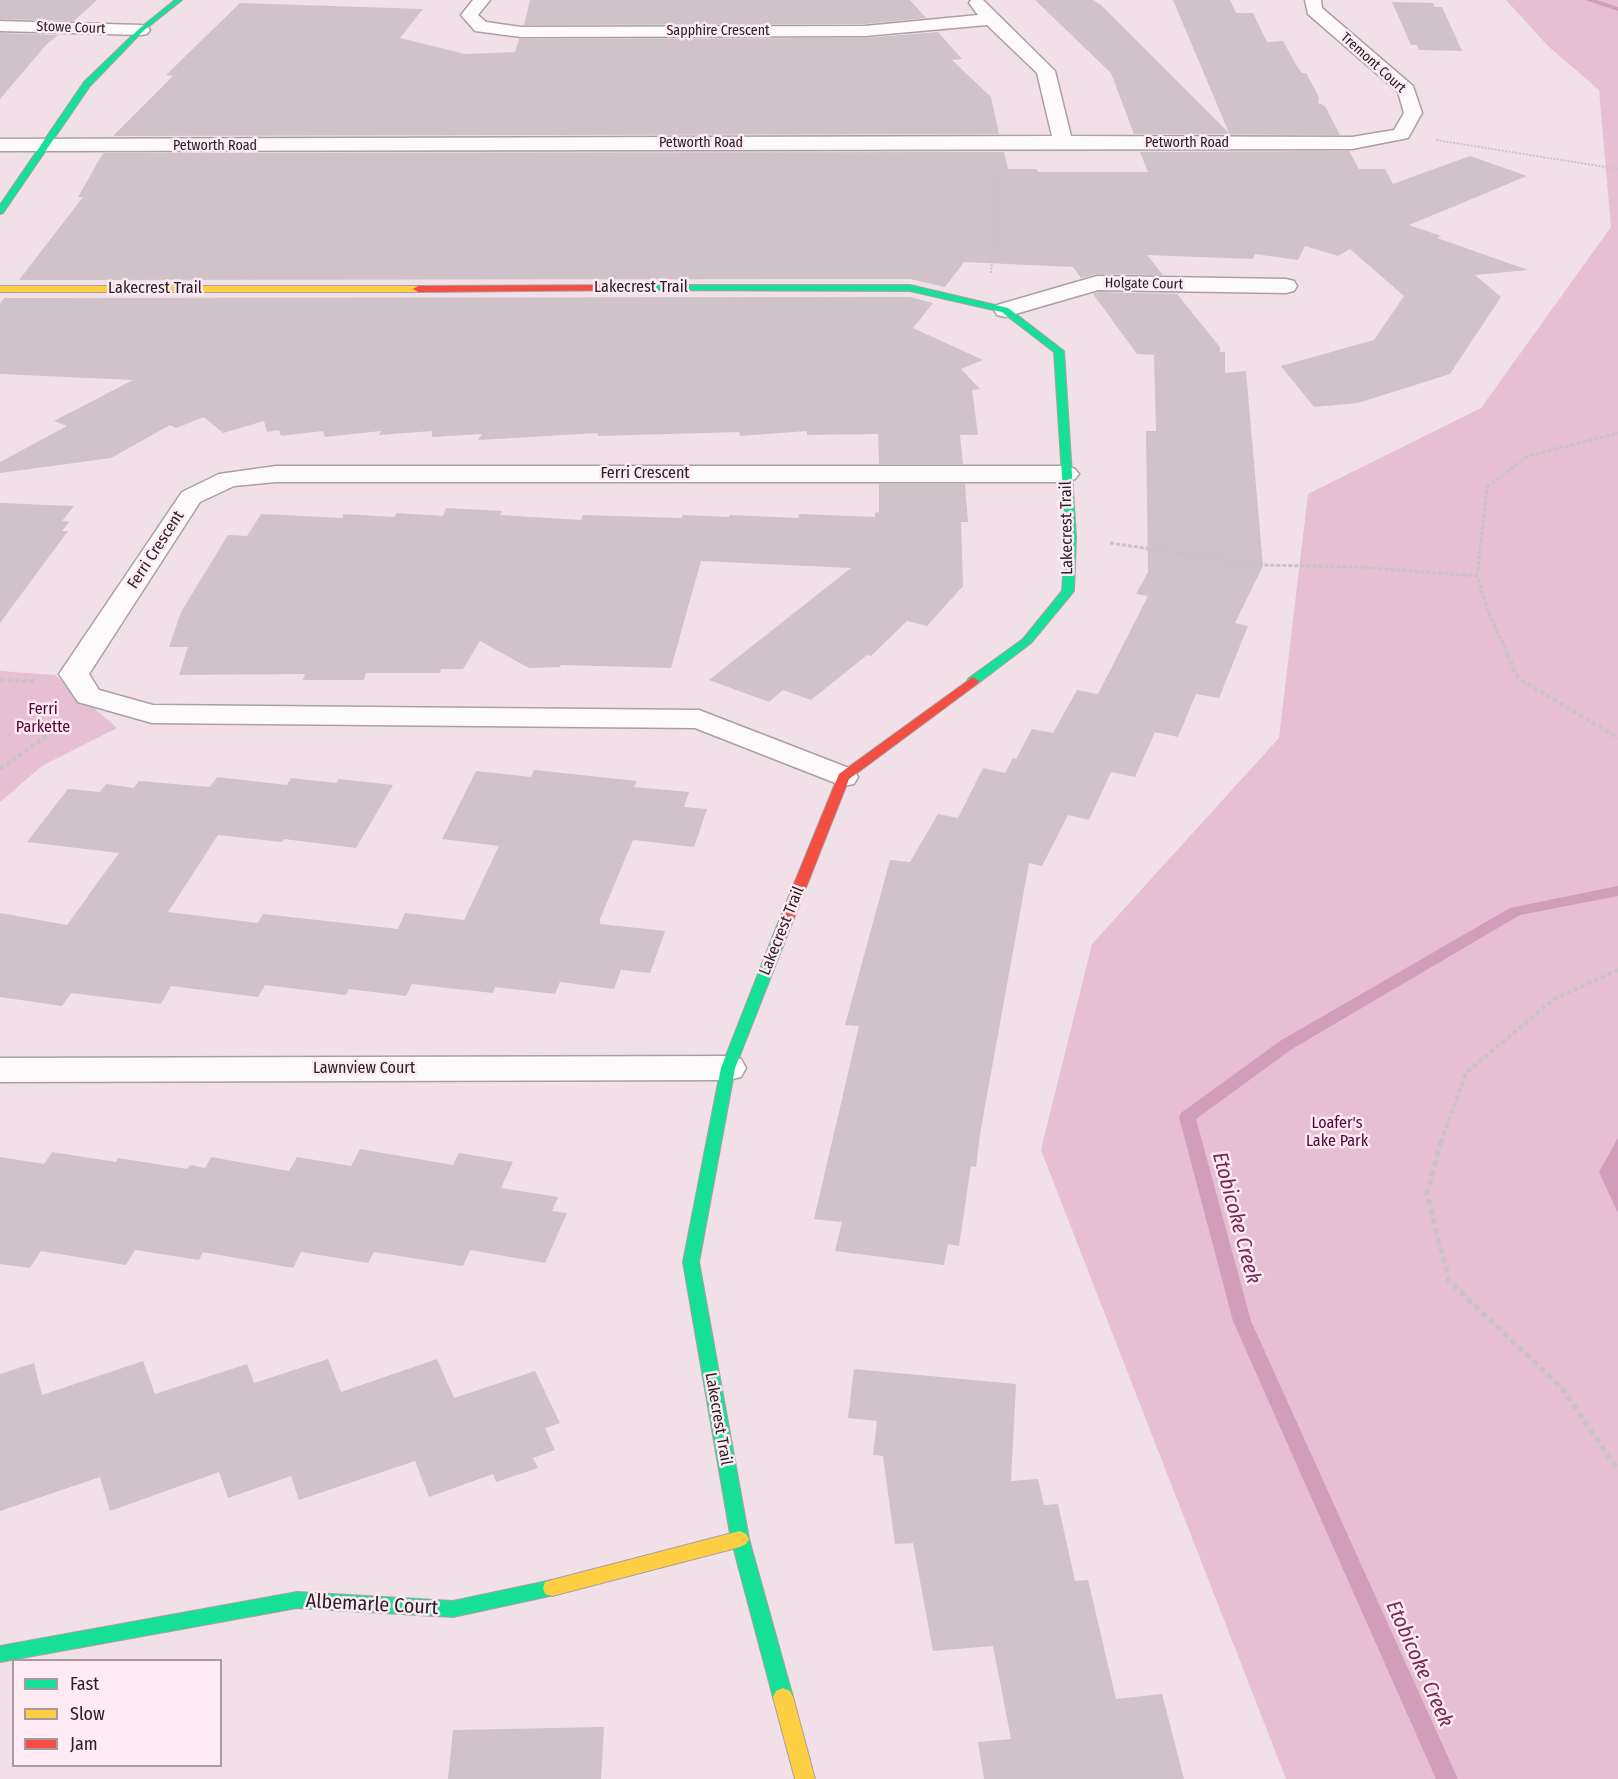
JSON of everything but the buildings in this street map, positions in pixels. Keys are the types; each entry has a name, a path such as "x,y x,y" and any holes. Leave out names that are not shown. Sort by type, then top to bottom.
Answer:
{"street":[{"path":"0,211 87,84 141,30 179,0"},
{"name":"Sapphire Crescent","path":"482,0 469,15 482,27 521,32 865,31 991,20"},
{"path":"974,0 991,20 1046,72 1063,142"},
{"name":"Tremont Court","path":"1313,0 1314,10 1407,90 1413,113 1401,134"},
{"name":"Stowe Court","path":"0,26 141,30"},
{"name":"Petworth Road","path":"0,146 1352,143 1401,134"},
{"name":"Holgate Court","path":"1005,310 1097,283 1286,286"},
{"name":"Lakecrest Trail","path":"0,289 910,288 1005,310 1059,351 1071,537 1068,591 1027,641 843,777 728,1068 691,1262 740,1539 805,1779"},
{"name":"Ferri Crescent","path":"843,777 699,719 152,714 88,696 74,674 191,497 228,479 276,474 1066,474"},
{"name":"Lawnview Court","path":"0,1070 728,1068"},
{"name":"Albemarle Court","path":"0,1654 297,1600 453,1610 557,1587 740,1539"}],"path":[{"path":"1427,139 1618,170"},
{"path":"972,303 991,283 998,167"},
{"path":"1618,433 1528,456 1487,487 1477,576 1488,611 1518,678 1618,738"},
{"path":"1071,537 1259,565 1359,567 1477,576"},
{"path":"0,769 100,700"},
{"path":"1618,970 1554,999 1466,1073 1443,1134 1427,1194 1449,1281 1561,1387 1618,1470"}],"green space":[{"name":"Loafer's Lake Park","path":"1506,0 1618,0 1618,1779 1286,1779 1041,1150 1092,944 1279,738 1308,494 1481,408 1611,227 1599,90 1548,46"},
{"name":"Ferri Parkette","path":"0,671 55,675 117,728 42,766 0,802"}],"shaded area":[{"path":"1618,1138 1618,1213 1599,1172"}],"waterway":[{"name":"Etobicoke Creek","path":"1589,0 1618,9"},
{"name":"Etobicoke Creek","path":"1447,1779 1242,1321 1187,1117 1286,1045 1515,911 1618,891"}],"traffic: fast":[{"path":"0,211 87,84 141,30 179,0"},
{"path":"636,288 910,288 1005,310 1059,351 1071,537 1068,591 1027,641 973,681"},
{"path":"783,1697 740,1539 691,1262 728,1068 787,918"},
{"path":"0,1654 297,1600 453,1609 552,1588"}],"traffic: slow":[{"path":"0,289 418,289"},
{"path":"552,1588 740,1539"},
{"path":"783,1697 805,1779"}],"traffic: jam":[{"path":"418,289 636,288"},
{"path":"787,918 843,777 973,681"}]}
